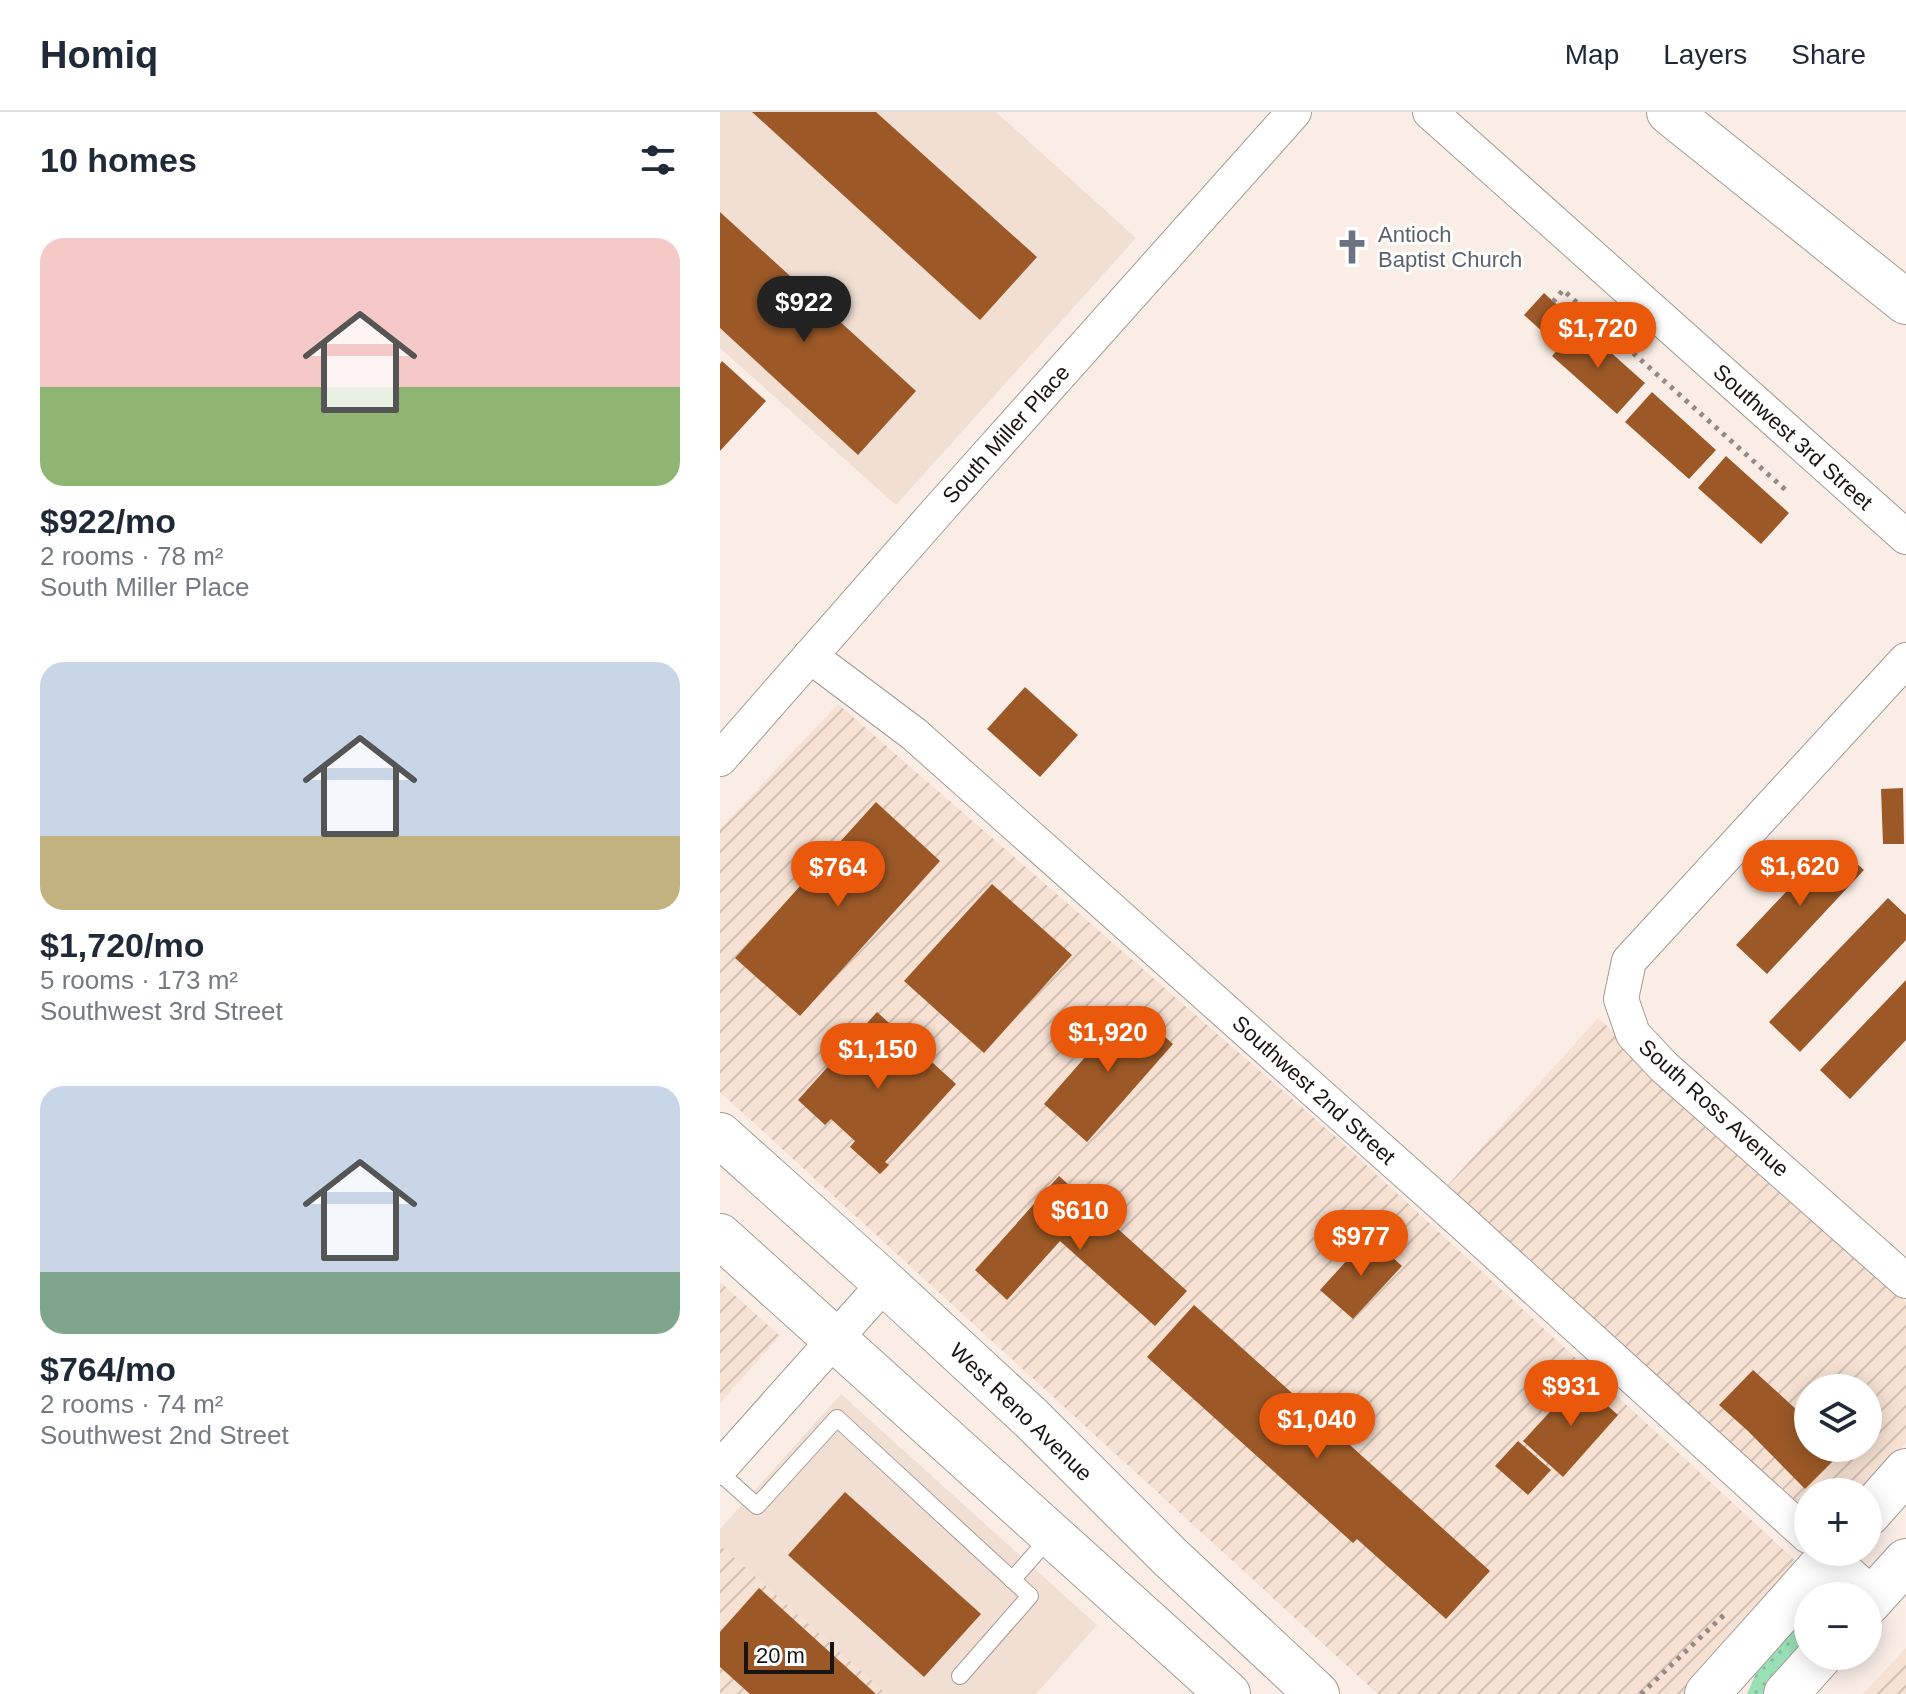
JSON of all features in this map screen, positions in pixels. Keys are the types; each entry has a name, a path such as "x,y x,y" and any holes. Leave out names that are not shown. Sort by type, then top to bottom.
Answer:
{"main road":[{"path":"1669,112 1906,302"},
{"name":"West Reno Avenue","path":"720,1135 1031,1418 1169,1556 1317,1694"},
{"path":"720,1236 1228,1694"},
{"path":"1882,1498 1906,1471"},
{"path":"1882,1587 1906,1561"},
{"path":"1707,1694 1810,1566"},
{"path":"1786,1694 1807,1670"}],"street":[{"name":"South Miller Place","path":"720,759 1294,112"},
{"name":"Southwest 3rd Street","path":"1430,112 1906,537"},
{"name":"Southwest 2nd Street","path":"810,656 914,734 1794,1522"},
{"name":"South Ross Avenue","path":"1906,660 1629,961 1621,999 1633,1034 1664,1067 1906,1281"},
{"path":"720,1470 885,1283"},
{"name":"Southwest 2nd Street","path":"1840,1566 1855,1582"}],"lane":[{"path":"720,1470 757,1506 837,1418 1030,1596 960,1676"},
{"path":"1012,1580 1052,1535"}],"path":[{"path":"1553,302 1563,290 1789,493"},
{"path":"1641,1694 1736,1604"}],"shaded area":[{"path":"720,112 996,112 1136,238 896,505 720,348"},
{"path":"838,704 1338,1139 1794,1559 1794,1566 1797,1566 1684,1694 1378,1694 720,1092 720,829"},
{"path":"1598,1018 1906,1302 1906,1443 1873,1478 1794,1478 1794,1500 1447,1186"},
{"path":"720,1282 780,1336 720,1403"},
{"path":"841,1394 1097,1625 1036,1694 887,1694 720,1545 720,1529"},
{"path":"720,1545 887,1694 720,1694"},
{"path":"1906,1648 1906,1694 1863,1694"}],"green space":[{"path":"1794,1628 1794,1658 1762,1694 1747,1694 1757,1671"}],"building":[{"path":"752,112 876,112 1037,257 980,320"},
{"path":"720,212 916,391 858,455 720,328"},
{"path":"1544,293 1564,311 1544,333 1524,315"},
{"path":"1580,325 1645,383 1617,414 1552,356"},
{"path":"722,361 766,401 720,451 720,364"},
{"path":"1652,392 1716,450 1689,479 1625,422"},
{"path":"1726,456 1789,513 1761,544 1698,488"},
{"path":"1025,687 1078,735 1040,777 987,729"},
{"path":"1903,788 1904,844 1883,844 1881,789"},
{"path":"876,802 940,861 800,1016 735,958"},
{"path":"1833,842 1864,870 1767,974 1736,945"},
{"path":"992,884 1072,955 984,1053 904,981"},
{"path":"1888,898 1906,915 1906,940 1800,1052 1769,1022"},
{"path":"1906,980 1906,1040 1850,1099 1820,1070"},
{"path":"1130,1006 1173,1044 1087,1142 1044,1104"},
{"path":"877,1012 956,1084 885,1162 889,1165 880,1174 850,1147 855,1141 831,1119 825,1125 798,1100"},
{"path":"1059,1176 1187,1291 1155,1326 1060,1241 1007,1300 975,1270"},
{"path":"1369,1236 1402,1266 1353,1319 1320,1290"},
{"path":"1194,1305 1490,1571 1446,1619 1357,1539 1353,1543 1147,1357"},
{"path":"1753,1370 1794,1407 1794,1462 1832,1462 1816,1478 1794,1478 1719,1405"},
{"path":"1579,1380 1618,1415 1563,1477 1523,1441"},
{"path":"1518,1441 1551,1470 1528,1495 1495,1466"},
{"path":"845,1492 981,1614 924,1677 788,1555"},
{"path":"759,1588 876,1694 750,1694 720,1667 720,1632"}],"place":[{"name":"Antioch Baptist Church","path":"1352,247"}]}
